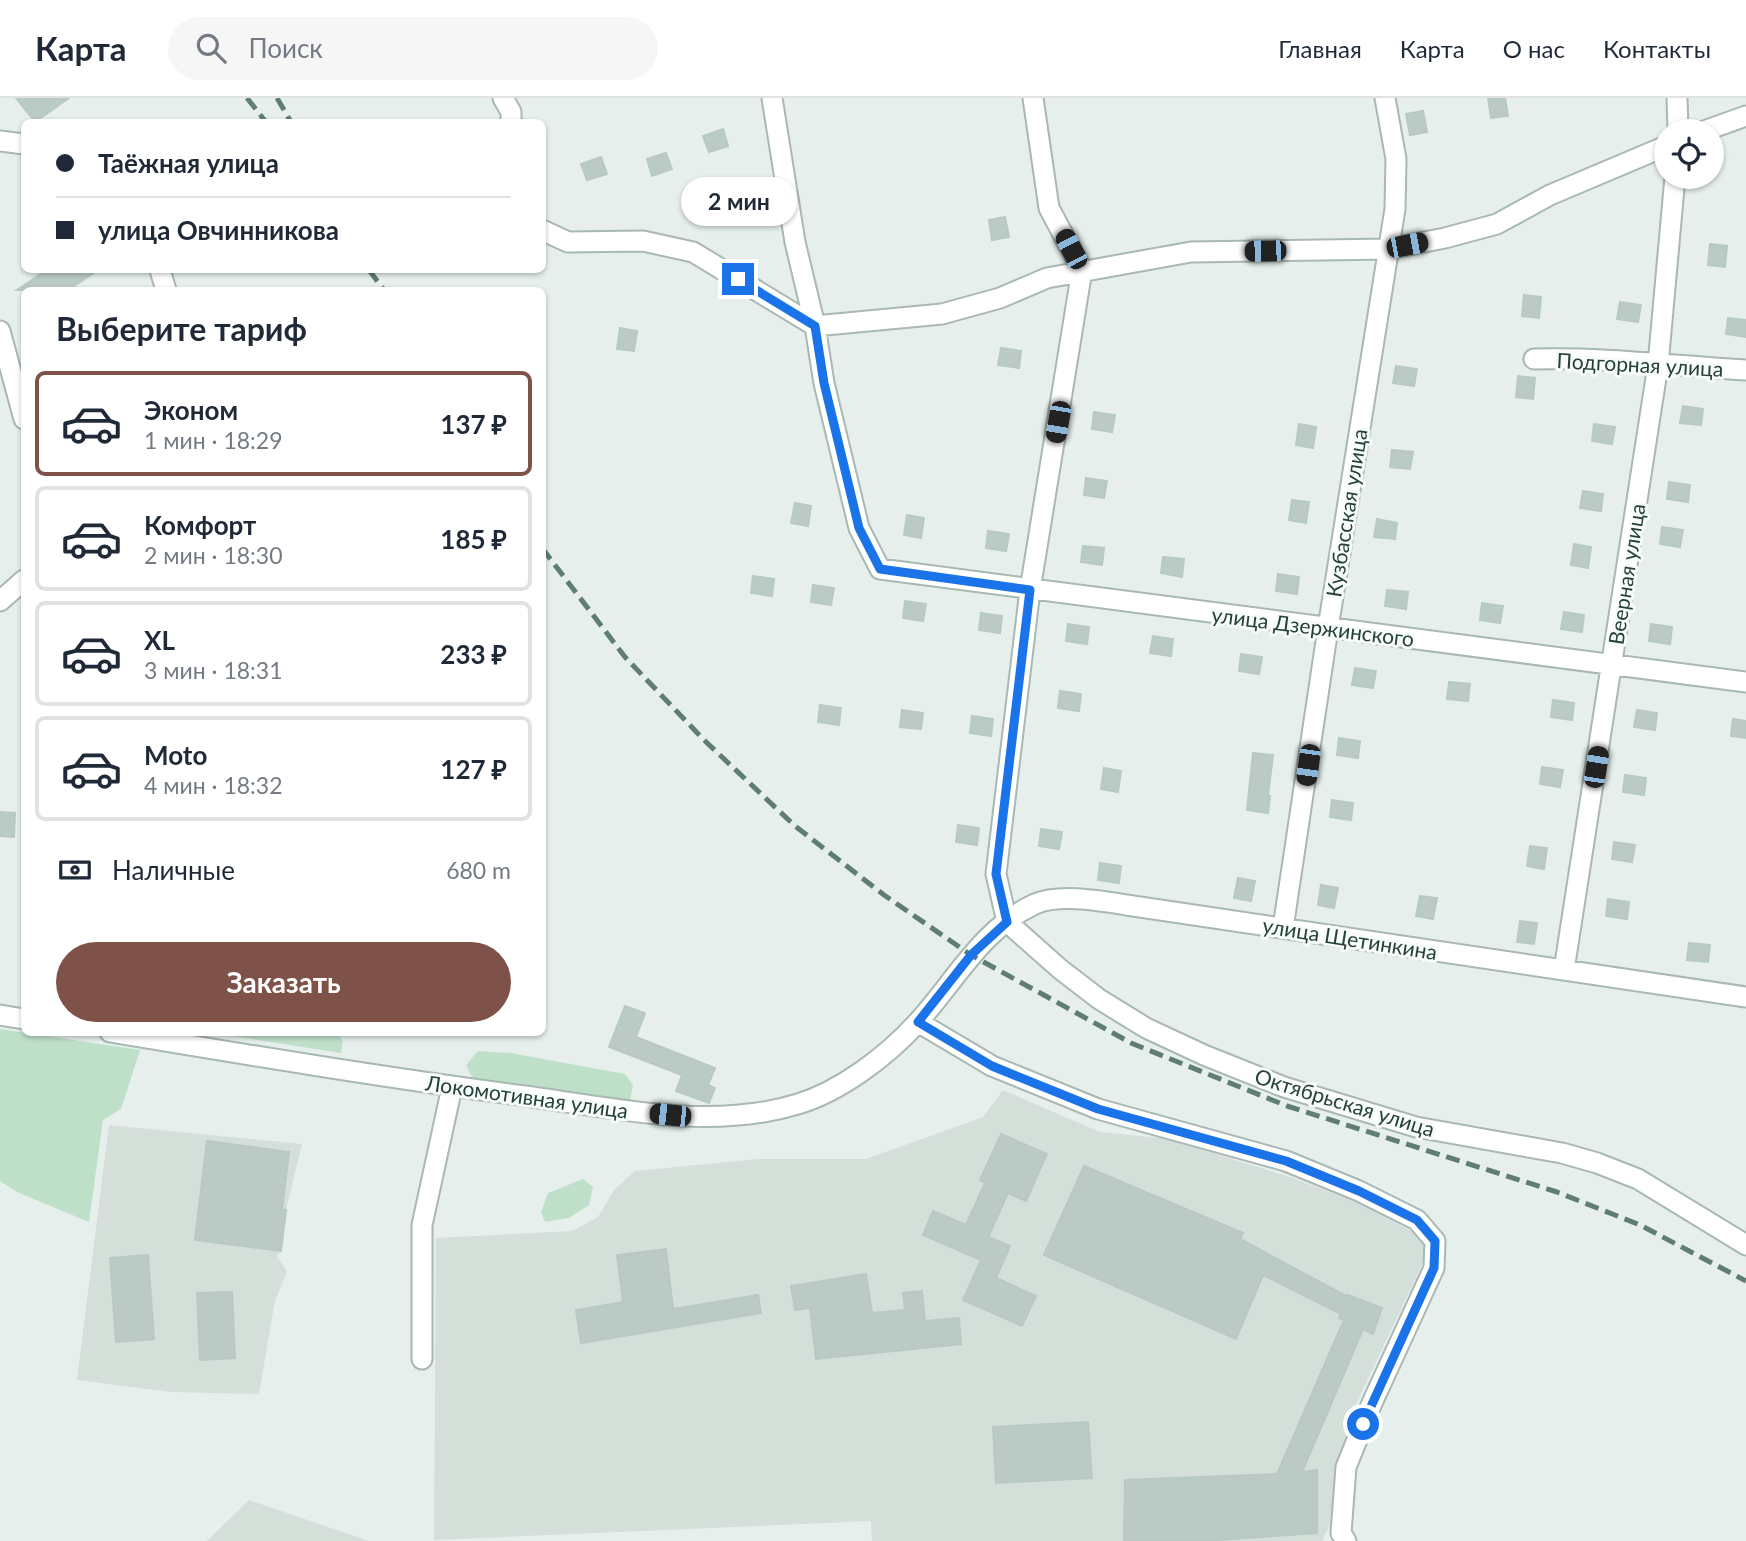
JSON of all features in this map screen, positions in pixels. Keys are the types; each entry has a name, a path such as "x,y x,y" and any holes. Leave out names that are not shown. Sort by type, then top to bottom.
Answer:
{"street":[{"path":"503,98 511,112 511,119"},
{"path":"772,98 795,242 815,326"},
{"path":"1007,922 996,874 1030,590 1082,270 1049,208 1033,98"},
{"name":"Кузбасская улица","path":"1283,928 1395,209 1396,159 1385,98"},
{"path":"1677,98 1678,119"},
{"path":"1724,124 1746,116"},
{"path":"0,141 21,144"},
{"path":"546,232 568,242 643,241 693,251 815,326 942,314 1000,298 1047,278 1191,252 1388,249 1444,238 1496,224 1550,195 1654,151"},
{"name":"Веерная улица","path":"1564,970 1658,365 1674,189"},
{"name":"улица Дзержинского","path":"815,326 824,383 859,528 880,569 1746,682"},
{"path":"0,331 21,408"},
{"name":"Подгорная улица","path":"1534,359 1583,357 1746,370"},
{"path":"0,601 21,583"},
{"path":"0,601 21,598"},
{"name":"улица Щетинкина","path":"971,955 1007,922 1036,904 1070,898 1746,997"},
{"name":"Октябрьская улица","path":"1007,922 1060,969 1100,999 1146,1028 1204,1055 1284,1087 1416,1127 1562,1153 1597,1163 1638,1179 1746,1245"},
{"name":"Локомотивная улица","path":"135,1036 452,1087 670,1115 716,1117 761,1113 799,1104 831,1091 888,1052 918,1022 971,955"},
{"path":"0,1015 21,1018"},
{"path":"918,1022 992,1066 1098,1109 1286,1161 1359,1191 1417,1220 1435,1241 1434,1268 1372,1403 1346,1467 1341,1533 1346,1541"},
{"path":"422,1359 422,1225 452,1087"}],"shaded area":[{"path":"1003,1090 1100,1132 1169,1139 1293,1178 1365,1206 1422,1237 1428,1252 1349,1419 1333,1518 1322,1541 872,1541 871,1521 434,1540 436,1238 572,1231 598,1217 614,1190 635,1171 758,1159 866,1159 983,1117"},
{"path":"109,1125 302,1144 286,1210 281,1251 277,1256 287,1272 275,1300 259,1394 171,1392 77,1380"},
{"path":"249,1500 369,1541 207,1541"}],"green space":[{"path":"0,1029 21,1032 21,1036 47,1036 140,1050 121,1109 103,1120 89,1222 17,1192 0,1181"},
{"path":"231,1036 339,1036 343,1041 341,1053"},
{"path":"478,1051 511,1053 625,1074 633,1085 628,1110 479,1090 466,1065"},
{"path":"583,1179 593,1187 589,1205 569,1218 545,1222 541,1212 548,1193"}],"building":[{"path":"16,98 69,98 39,119 33,119"},
{"path":"1488,98 1505,98 1508,116 1491,118"},
{"path":"1423,111 1427,132 1410,135 1406,114"},
{"path":"723,129 728,146 709,152 703,136"},
{"path":"666,153 672,169 652,176 647,159"},
{"path":"601,157 607,174 587,180 581,164"},
{"path":"1005,217 1009,237 992,240 989,220"},
{"path":"1710,244 1727,246 1725,267 1708,265"},
{"path":"42,273 94,273 72,287 22,287"},
{"path":"1524,295 1541,297 1539,318 1522,316"},
{"path":"1620,302 1641,305 1638,322 1617,319"},
{"path":"1728,318 1746,320 1746,337 1726,334"},
{"path":"620,328 637,331 634,351 617,349"},
{"path":"1001,348 1021,351 1019,368 998,365"},
{"path":"1396,366 1417,369 1414,386 1393,383"},
{"path":"1518,376 1535,378 1533,399 1516,397"},
{"path":"1683,406 1703,409 1701,425 1680,423"},
{"path":"1094,412 1115,415 1112,432 1092,429"},
{"path":"1299,424 1316,427 1313,448 1296,445"},
{"path":"1594,424 1615,427 1612,444 1592,441"},
{"path":"1392,450 1413,452 1410,469 1390,467"},
{"path":"1086,478 1107,481 1104,498 1084,495"},
{"path":"1669,482 1690,485 1688,502 1667,499"},
{"path":"1583,491 1603,494 1601,511 1580,508"},
{"path":"1292,500 1309,502 1306,523 1289,520"},
{"path":"795,503 811,506 808,526 791,523"},
{"path":"907,515 924,518 921,538 904,535"},
{"path":"1377,519 1397,523 1395,539 1374,537"},
{"path":"1662,527 1683,530 1680,547 1660,544"},
{"path":"988,531 1009,534 1006,551 986,548"},
{"path":"1574,544 1591,547 1588,568 1571,565"},
{"path":"1083,546 1104,548 1102,565 1081,562"},
{"path":"1163,557 1184,559 1182,577 1161,573"},
{"path":"1278,574 1299,577 1297,594 1276,591"},
{"path":"753,576 774,579 772,596 751,593"},
{"path":"813,585 834,588 831,605 811,602"},
{"path":"1387,590 1408,592 1406,609 1385,606"},
{"path":"905,601 926,604 923,621 903,618"},
{"path":"1482,603 1503,606 1500,623 1480,620"},
{"path":"1564,612 1584,615 1582,632 1561,629"},
{"path":"981,613 1002,616 1000,633 979,630"},
{"path":"1068,624 1089,627 1087,644 1066,641"},
{"path":"1651,624 1672,627 1670,644 1649,641"},
{"path":"1153,636 1173,639 1171,656 1150,653"},
{"path":"1241,654 1262,657 1259,674 1239,671"},
{"path":"1355,668 1376,671 1373,688 1352,685"},
{"path":"1449,682 1470,684 1468,701 1447,699"},
{"path":"1060,691 1081,694 1079,711 1058,708"},
{"path":"1553,700 1574,703 1572,720 1551,717"},
{"path":"820,705 841,708 839,725 818,722"},
{"path":"902,710 923,713 921,729 900,727"},
{"path":"1637,710 1657,713 1655,730 1634,727"},
{"path":"972,716 993,719 991,736 970,733"},
{"path":"1733,719 1746,721 1746,738 1731,736"},
{"path":"1339,738 1360,741 1358,758 1337,755"},
{"path":"1253,753 1273,755 1268,813 1247,810"},
{"path":"1542,767 1563,770 1560,787 1540,784"},
{"path":"1104,768 1121,771 1118,792 1101,789"},
{"path":"1625,775 1646,778 1644,795 1623,792"},
{"path":"1332,800 1353,803 1351,820 1330,817"},
{"path":"0,812 15,813 14,837 0,836"},
{"path":"958,825 979,828 977,845 956,842"},
{"path":"1041,829 1062,832 1059,849 1039,846"},
{"path":"1614,842 1635,845 1632,862 1612,859"},
{"path":"1530,846 1547,848 1544,869 1527,866"},
{"path":"1100,863 1121,866 1119,883 1098,880"},
{"path":"1238,878 1255,881 1251,901 1234,898"},
{"path":"1321,885 1338,888 1334,908 1318,905"},
{"path":"1420,896 1437,898 1433,919 1416,916"},
{"path":"1608,899 1629,902 1627,919 1606,916"},
{"path":"1520,921 1537,923 1534,944 1517,942"},
{"path":"1689,943 1710,945 1708,962 1687,960"},
{"path":"625,1006 645,1013 636,1037 715,1068 708,1085 715,1088 709,1103 676,1091 682,1075 609,1047"},
{"path":"1001,1134 1047,1154 1026,1201 1008,1193 988,1237 1010,1246 996,1278 1036,1296 1022,1326 963,1300 981,1260 923,1235 933,1211 966,1225 985,1183 980,1180"},
{"path":"207,1141 289,1152 282,1210 286,1210 281,1251 195,1240"},
{"path":"1084,1166 1243,1233 1240,1239 1348,1297 1382,1308 1373,1334 1363,1329 1302,1472 1317,1470 1317,1533 1204,1541 1124,1541 1125,1480 1277,1474 1344,1320 1339,1318 1341,1314 1263,1275 1236,1339 1044,1255"},
{"path":"666,1249 673,1309 758,1295 761,1313 581,1343 576,1310 623,1302 617,1255"},
{"path":"148,1255 154,1339 116,1342 110,1258"},
{"path":"866,1274 872,1313 905,1310 903,1293 922,1291 925,1321 959,1318 961,1344 816,1359 810,1308 795,1310 791,1286"},
{"path":"232,1292 235,1358 200,1360 197,1293"},
{"path":"1088,1422 1092,1478 996,1483 993,1427"}],"railway":[{"path":"247,98 264,119"},
{"path":"277,98 289,119"},
{"path":"371,273 382,287"},
{"path":"546,553 625,657 704,740 795,826 884,895 971,955 1131,1043 1287,1106 1557,1192 1640,1225 1746,1281"}],"route":[{"path":"738,279 815,326 824,383 859,528 880,569 1030,590 996,874 1007,922 971,955 918,1022 992,1066 1098,1109 1286,1161 1359,1191 1417,1220 1435,1241 1434,1268 1363,1424"}]}
